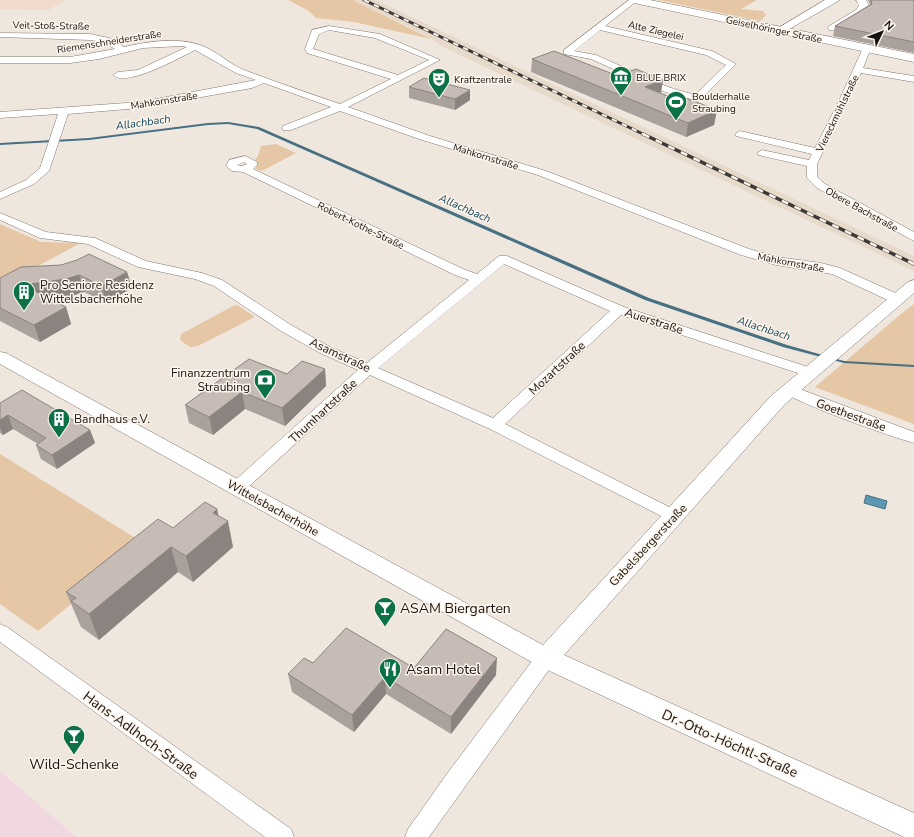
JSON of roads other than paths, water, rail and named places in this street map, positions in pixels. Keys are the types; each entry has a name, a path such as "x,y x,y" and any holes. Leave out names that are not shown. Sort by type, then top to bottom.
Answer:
{"main road":[{"name":"Geiselhöringer Straße","path":"634,0 780,30 826,33 867,48 914,58"}],"street":[{"name":"Alte Ziegelei","path":"598,27 738,59 697,98 674,92 620,71 593,57 567,52 598,27 634,0"},
{"path":"780,30 830,1 835,0"},
{"path":"826,33 860,12 864,5 861,0"},
{"path":"287,128 341,107 436,60 370,34 329,28 315,32 309,49 310,51 397,78"},
{"name":"Veit-Stoß-Straße","path":"0,35 90,36 106,40 122,50"},
{"name":"Riemenschneiderstraße","path":"0,60 70,60 161,43 181,44 196,46 239,71 264,80"},
{"path":"118,75 140,73 196,46"},
{"name":"Viereckmühlstraße","path":"812,178 812,164 858,70 867,48"},
{"path":"858,70 914,79"},
{"name":"Mahkornstraße","path":"0,115 24,116 63,114 147,104 252,85 264,80 426,138 542,172 745,252 776,261 810,265 836,271 897,299"},
{"path":"0,196 42,174 63,114"},
{"name":"Mahkornstraße","path":"0,121 24,116"},
{"path":"740,134 818,152"},
{"path":"762,153 812,164"},
{"name":"Robert-Kothe-Straße","path":"245,169 478,280"},
{"name":"Obere Bachstraße","path":"812,178 821,186 914,237"},
{"name":"Asamstraße","path":"0,216 44,235 91,241 142,264 198,276 218,283 286,328 325,350 495,425 674,516"},
{"name":"Thumhartstraße","path":"237,488 368,369 503,259"},
{"name":"Auerstraße","path":"503,259 619,310 812,370"},
{"name":"Gabelsbergerstraße","path":"416,837 457,778 546,658 674,516 789,390 914,285"},
{"name":"Mozartstraße","path":"495,425 619,310"},
{"name":"Wittelsbacherhöhe","path":"0,357 546,658"},
{"name":"Goethestraße","path":"789,390 808,399 914,438"},
{"name":"Hans-Adlhoch-Straße","path":"0,632 283,837"},
{"name":"Dr.-Otto-Höchtl-Straße","path":"546,658 914,827"}],"water":[{"path":"866,495 887,501 885,509 864,503"}],"waterway":[{"name":"Allachbach","path":"0,144 89,139 208,124 228,123 258,128 647,299 785,346 844,362 914,366"}],"railway":[{"path":"364,0 645,135"},
{"path":"643,134 914,264"}],"place":[{"name":"BLUE BRIX","path":"621,96"},
{"name":"Kraftzentrale","path":"439,98"},
{"name":"Boulderhalle Straubing","path":"676,122"},
{"name":"Pro Seniore Residenz Wittelsbacherhöhe","path":"24,312"},
{"name":"Finanzzentrum Straubing","path":"265,400"},
{"name":"Bandhaus e.V.","path":"59,438"},
{"name":"ASAM Biergarten","path":"385,628"},
{"name":"Asam Hotel","path":"390,688"},
{"name":"Wild-Schenke","path":"74,756"}]}
